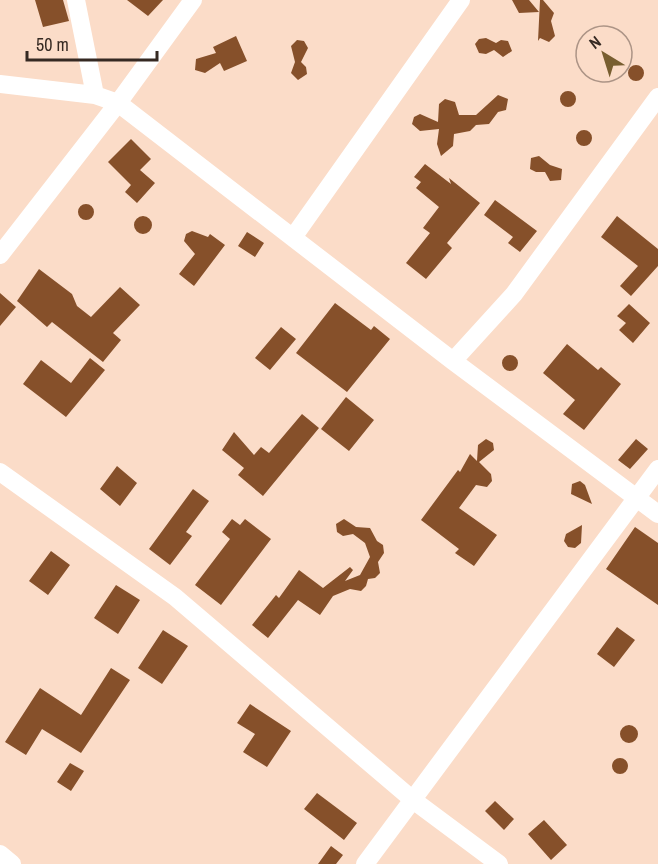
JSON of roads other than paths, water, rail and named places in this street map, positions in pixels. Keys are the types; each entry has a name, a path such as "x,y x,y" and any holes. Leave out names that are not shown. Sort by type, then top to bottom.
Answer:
{"street":[{"path":"76,0 95,95"},
{"path":"0,255 118,103 193,0"},
{"path":"294,236 461,0"},
{"path":"0,84 95,95 118,103 294,236 453,361 658,514"},
{"path":"453,361 514,294 658,97"},
{"path":"365,864 658,469"},
{"path":"0,472 175,597 413,800 498,864"},
{"path":"0,854 12,864"}]}
